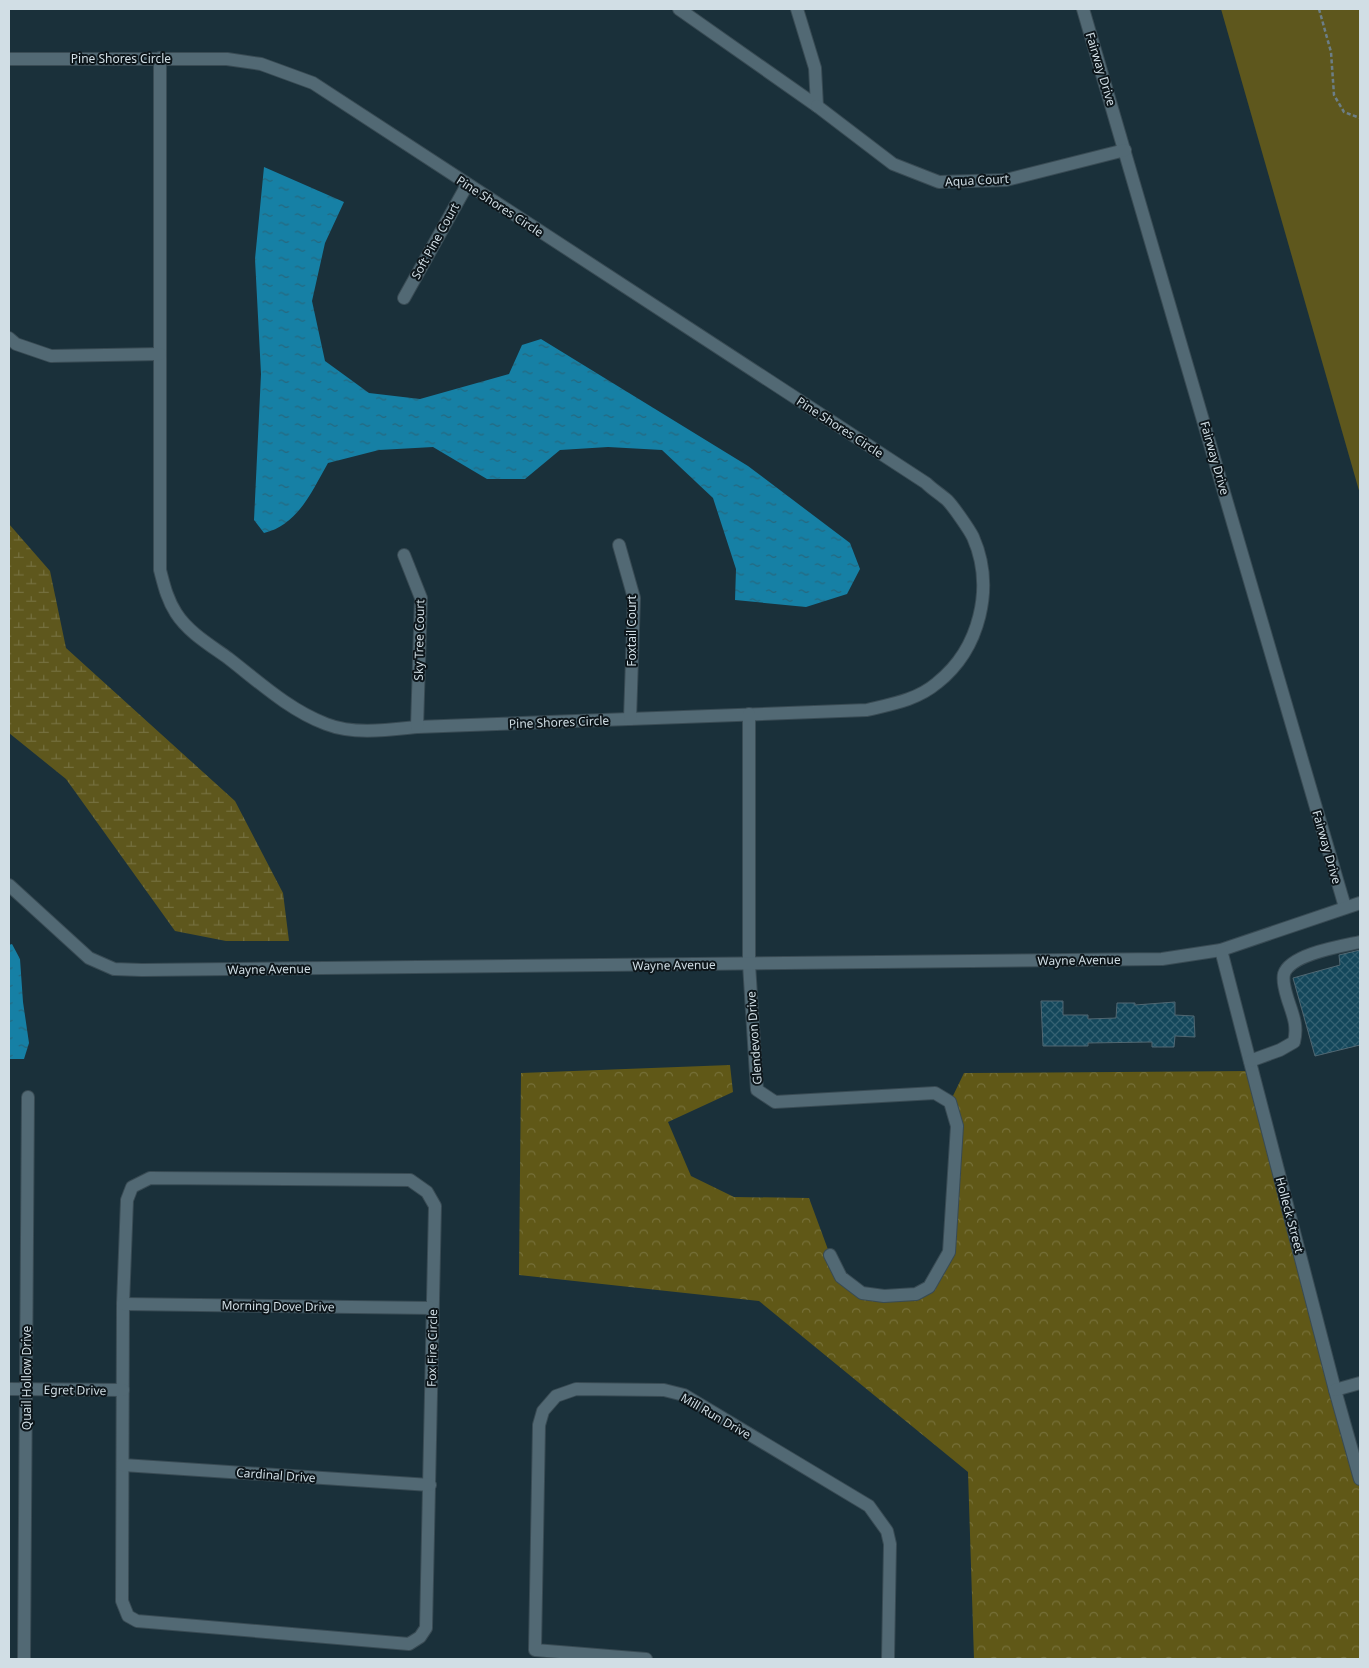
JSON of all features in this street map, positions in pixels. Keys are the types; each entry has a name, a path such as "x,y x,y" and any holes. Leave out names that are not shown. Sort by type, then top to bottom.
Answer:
{"street":[{"name":"Aqua Court","path":"679,9 817,106 893,164 939,182 1006,180 1125,150"},
{"path":"798,9 815,68 817,106"},
{"name":"Fairway Drive","path":"1083,9 1345,907"},
{"name":"Pine Shores Circle","path":"9,59 160,58 227,59 261,64 313,83 926,483 947,500 973,537 983,573 983,600 974,634 959,661 937,683 910,699 867,710 375,731 343,729 326,725 291,707 194,632 177,614 167,597 160,570 160,58"},
{"name":"Soft Pine Court","path":"404,298 467,185"},
{"path":"9,338 16,344 51,356 160,354"},
{"name":"Foxtail Court","path":"619,546 634,598 630,719"},
{"name":"Sky Tree Court","path":"404,555 421,598 417,728"},
{"name":"Glendevon Drive","path":"749,714 749,964 758,1090 775,1102 935,1093 950,1102 956,1126 950,1252 929,1287 916,1294 884,1296 862,1293 841,1277 830,1255"},
{"name":"Wayne Avenue","path":"9,885 89,958 114,969 1162,959 1221,950 1360,903"},
{"path":"1250,1061 1280,1050 1294,1042 1295,1018 1283,981 1284,973 1289,964 1303,957 1360,942"},
{"name":"Holleck Street","path":"1221,950 1335,1390 1360,1479"},
{"name":"Quail Hollow Drive","path":"24,1659 28,1097"},
{"name":"Fox Fire Circle","path":"150,1178 410,1180 427,1192 435,1206 426,1628 420,1637 409,1644 137,1621 128,1616 122,1601 124,1304 127,1200 132,1187 150,1178"},
{"name":"Morning Dove Drive","path":"124,1304 432,1308"},
{"path":"1335,1390 1360,1383"},
{"name":"Egret Drive","path":"9,1389 123,1390"},
{"name":"Mill Run Drive","path":"646,1659 535,1654 540,1424 543,1411 556,1396 576,1389 664,1390 684,1395 868,1506 887,1531 890,1544 888,1659"},
{"name":"Cardinal Drive","path":"123,1465 430,1485"}],"path":[{"path":"1320,9 1331,52 1334,95 1344,112 1360,118"}],"green space":[{"path":"1221,9 1360,9 1360,494"},
{"path":"9,524 50,571 66,648 235,801 283,893 289,941 226,941 175,931 66,779 9,733"},
{"path":"730,1065 733,1092 668,1122 691,1176 734,1197 809,1198 830,1255 862,1293 916,1294 949,1252 957,1126 950,1102 964,1073 1252,1071 1360,1469 1360,1659 974,1659 968,1472 759,1301 519,1275 521,1073"}],"water":[{"path":"264,167 344,202 325,243 312,301 325,361 369,393 420,399 509,374 522,345 541,339 748,466 850,543 860,569 847,594 806,607 735,600 736,569 713,498 662,450 608,447 560,450 525,479 487,479 433,447 379,450 328,463 310,495 295,515 276,529 264,533 254,520 261,374 255,259"},
{"path":"12,944 20,959 23,1002 29,1043 24,1059 9,1059 9,945"}],"building":[{"path":"1360,950 1360,1045 1315,1056 1293,978 1340,965 1339,955"},
{"path":"1041,1001 1063,1001 1063,1015 1088,1015 1088,1019 1116,1018 1117,1003 1135,1003 1135,1005 1175,1002 1175,1015 1194,1016 1195,1037 1175,1036 1174,1047 1152,1047 1152,1042 1088,1043 1088,1046 1043,1046"}]}
